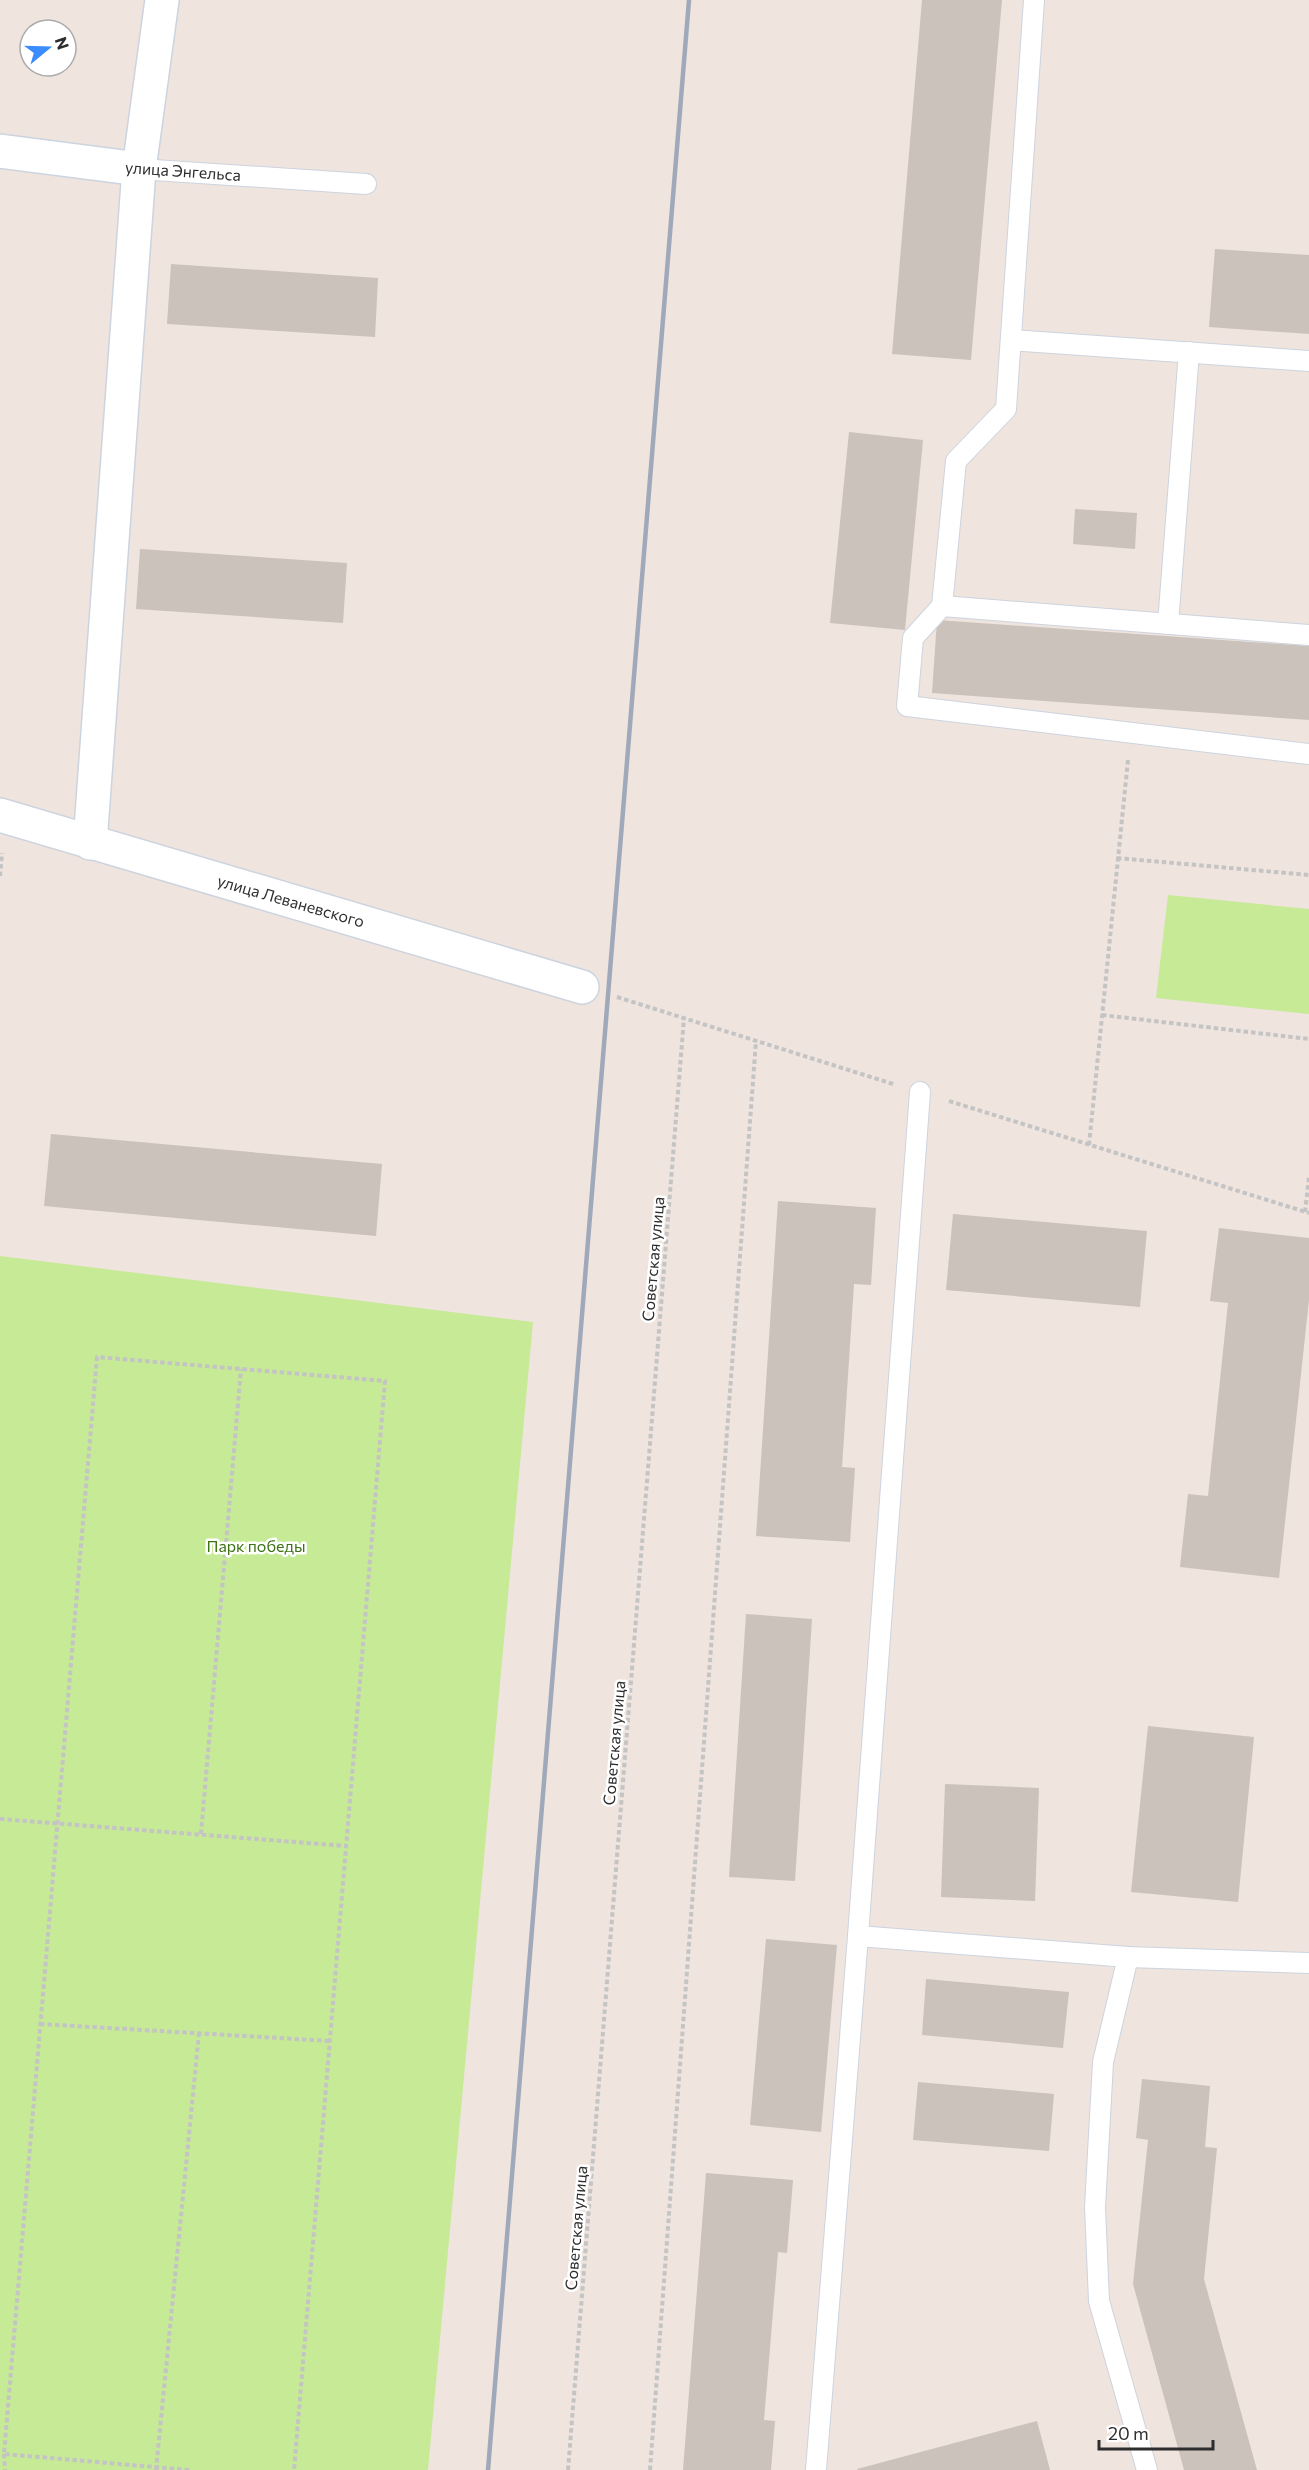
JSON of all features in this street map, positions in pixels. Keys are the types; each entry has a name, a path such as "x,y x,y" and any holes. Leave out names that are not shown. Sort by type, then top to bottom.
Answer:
{"street":[{"path":"90,843 139,169 162,0"},
{"name":"улица Энгельса","path":"0,151 139,169"},
{"name":"улица Леваневского","path":"0,815 582,987"}],"lane":[{"path":"1034,0 1006,409 956,460 942,606 913,638 907,706 1309,753"},
{"name":"улица Энгельса","path":"139,169 366,184"},
{"path":"1011,340 1309,361"},
{"path":"1168,624 1189,352"},
{"path":"942,606 1309,635"},
{"path":"816,2470 920,1092"},
{"path":"858,1936 1128,1957 1309,1963"},
{"path":"1128,1957 1103,2062 1095,2207 1099,2301 1148,2470"}],"path":[{"path":"1089,1145 1131,733"},
{"path":"1117,858 1309,875"},
{"path":"1102,1015 1309,1039"},
{"name":"Советская улица","path":"568,2470 684,1018"},
{"path":"650,2470 756,1041"},
{"path":"1305,1212 1309,1177"},
{"path":"5,2470 4,2454 97,1357 385,1382 294,2470"},
{"path":"201,1834 241,1369"},
{"path":"0,1819 346,1846"},
{"path":"40,2024 330,2041"},
{"path":"156,2469 199,2033"},
{"path":"4,2454 156,2469 189,2470"}],"green space":[{"path":"1168,895 1309,909 1309,1014 1156,998"},
{"name":"Парк победы","path":"0,1256 533,1322 428,2470 0,2470"}],"building":[{"path":"922,0 1002,0 971,360 892,354"},
{"path":"1215,249 1309,255 1309,334 1209,327"},
{"path":"171,264 378,278 375,337 167,324"},
{"path":"849,432 923,440 905,630 830,623"},
{"path":"1075,509 1137,513 1135,549 1073,544"},
{"path":"140,549 347,563 343,623 136,609"},
{"path":"937,620 1309,646 1309,720 932,693"},
{"path":"51,1134 382,1164 376,1236 44,1206"},
{"path":"778,1201 876,1208 871,1285 854,1284 842,1467 855,1468 850,1542 756,1536"},
{"path":"953,1214 1147,1231 1140,1307 946,1290"},
{"path":"1219,1228 1309,1238 1309,1300 1279,1578 1180,1567 1188,1494 1208,1496 1228,1303 1210,1301"},
{"path":"746,1614 812,1619 795,1881 729,1877"},
{"path":"1148,1726 1254,1737 1238,1902 1131,1892"},
{"path":"945,1784 1039,1788 1035,1901 941,1897"},
{"path":"766,1939 837,1945 821,2132 750,2125"},
{"path":"926,1979 1069,1992 1063,2048 922,2035"},
{"path":"1142,2079 1210,2086 1205,2147 1217,2148 1204,2279 1257,2470 1184,2470 1133,2284 1148,2140 1136,2138"},
{"path":"918,2082 1054,2094 1049,2151 913,2140"},
{"path":"706,2173 793,2180 787,2253 778,2252 764,2420 775,2421 771,2470 683,2470"},
{"path":"1037,2421 1050,2470 857,2469"}],"railway":[{"path":"488,2470 689,0"}]}
